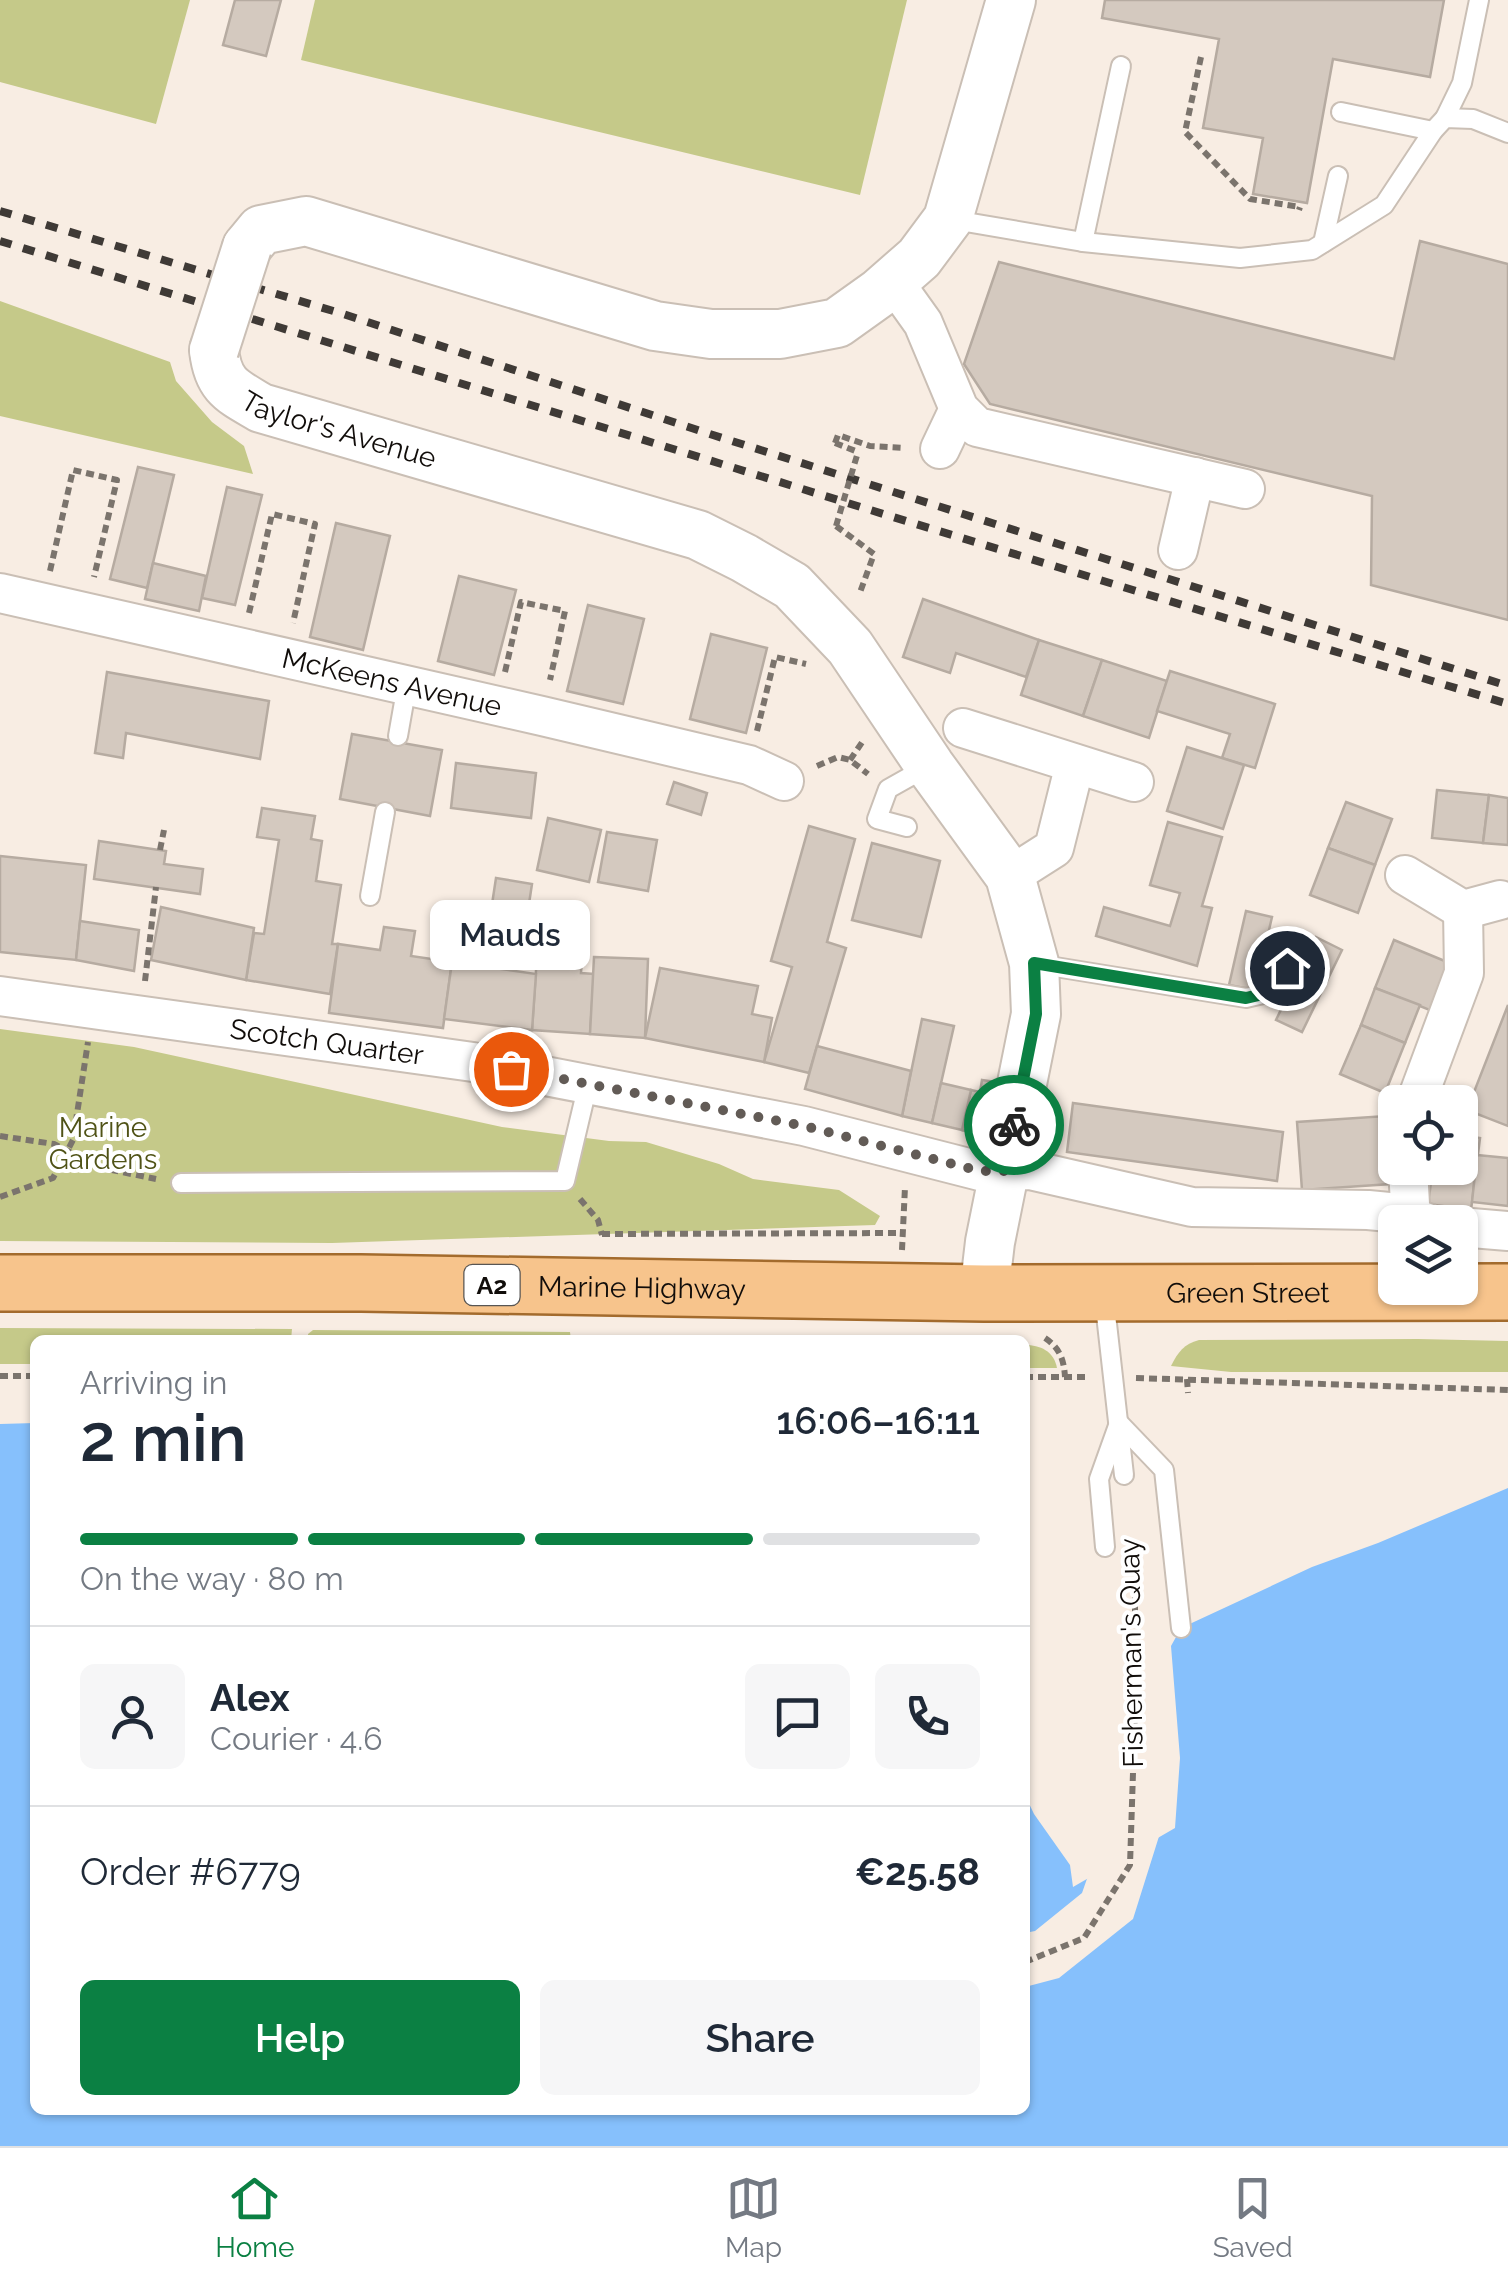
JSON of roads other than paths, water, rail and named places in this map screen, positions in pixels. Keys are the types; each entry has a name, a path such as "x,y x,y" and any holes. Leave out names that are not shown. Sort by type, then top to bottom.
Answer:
{"main road":[{"name":"Marine Highway","path":"0,1283 361,1283 984,1293"},
{"name":"Green Street","path":"984,1293 1378,1290"},
{"name":"Green Street","path":"1478,1291 1508,1292"}],"street":[{"name":"Taylor's Avenue","path":"984,1293 990,1242 1036,1014 1034,963 1010,876 850,646 792,586 698,535 261,408 230,390 216,371 214,350 247,247 261,230 306,221 655,326 711,334 780,334 836,323 920,258 948,219 1011,0"},
{"path":"893,281 922,322 959,410 977,427 1245,488"},
{"path":"940,448 959,410"},
{"path":"1178,550 1195,477"},
{"name":"McKeens Avenue","path":"0,593 749,765 784,781"},
{"path":"964,728 1134,782"},
{"path":"1010,876 1054,848 1075,764"},
{"path":"1405,875 1463,910 1500,900"},
{"path":"1422,1085 1464,974 1463,910"},
{"name":"Scotch Quarter","path":"0,996 473,1062 804,1126 980,1171 1004,1171"},
{"path":"1004,1171 1030,1170 1192,1206 1378,1211"},
{"path":"1478,1228 1508,1231"}],"lane":[{"path":"948,219 1082,242 1240,258 1312,250 1384,205 1439,124 1462,82 1479,0"},
{"path":"1082,242 1121,66"},
{"path":"1340,112 1439,124 1472,119 1508,133"},
{"path":"1323,243 1338,176"},
{"path":"398,736 407,686"},
{"path":"907,827 877,820 888,790 930,766"},
{"path":"370,896 385,812"},
{"path":"1034,963 1246,998 1276,991 1298,944"},
{"path":"180,1182 565,1180 588,1084"},
{"path":"1104,1292 1124,1474"},
{"path":"1105,1547 1099,1478 1119,1423"},
{"path":"1119,1423 1164,1470 1182,1628"}],"water":[{"path":"30,1423 30,2115 1030,2115 1030,1806 1070,1865 1073,1887 1175,1828 1180,1758 1171,1646 1181,1628 1312,1567 1508,1488 1508,2146 0,2146 0,1424"}],"railway":[{"path":"0,211 340,313 1508,686"},
{"path":"0,241 1508,704"}],"place":[{"name":"Mauds","path":"511,1069"}],"park label":[{"name":"Marine Gardens","path":"103,1143"}]}
